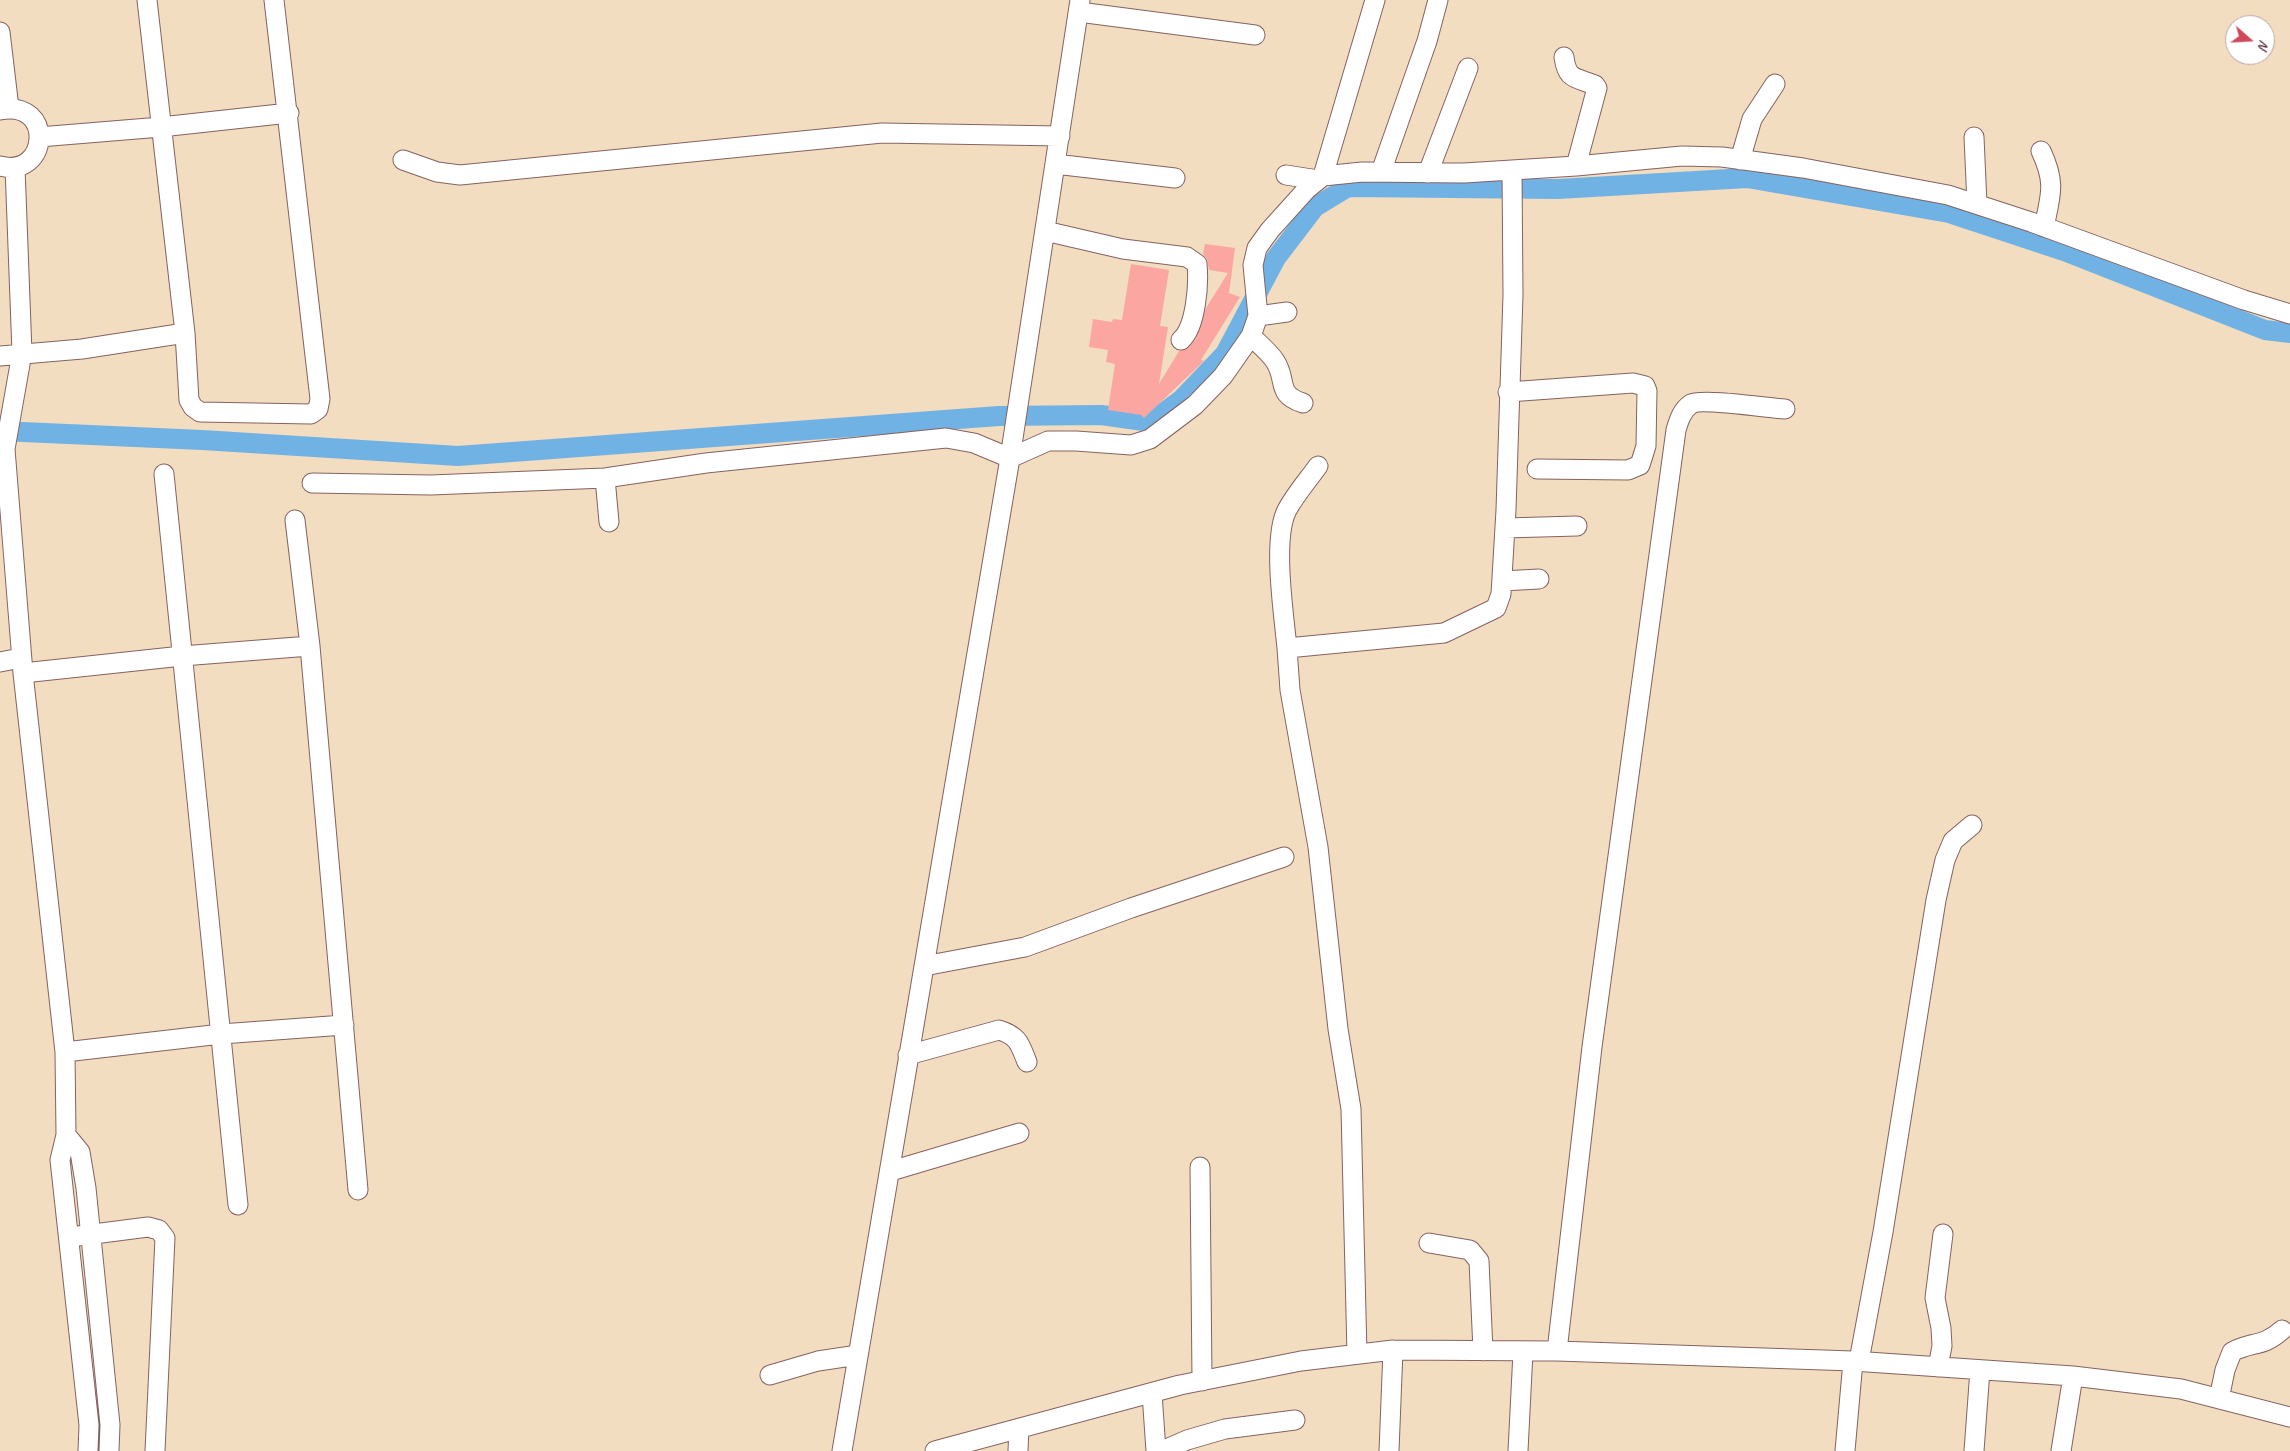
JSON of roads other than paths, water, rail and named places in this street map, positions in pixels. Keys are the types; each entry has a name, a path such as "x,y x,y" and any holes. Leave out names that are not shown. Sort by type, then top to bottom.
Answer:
{"street":[{"path":"147,0 185,334 189,400 193,407 200,412 310,414 318,409 320,399 274,0"},
{"path":"312,483 431,485 605,478 706,463 946,438 974,443 1010,458 1048,441 1131,445 1150,439 1195,406 1223,376 1251,336 1257,308 1252,266 1257,248 1276,223 1307,189 1321,178 1375,0"},
{"path":"1381,172 1427,41 1438,0"},
{"path":"842,1451 1020,399 1079,6 1125,9 1255,35"},
{"path":"0,32 5,109 20,109 29,114 35,122 39,137 37,150 32,158 8,166 22,353 5,449 22,665 65,1052 66,1135 60,1160 70,1237 89,1425 88,1451"},
{"path":"1564,57 1566,71 1569,74 1597,88 1576,166"},
{"path":"1428,173 1468,68"},
{"path":"1740,160 1752,119 1775,84"},
{"path":"39,137 161,127 288,113"},
{"path":"403,160 437,172 460,175 882,133 1060,136"},
{"path":"1974,137 1977,204"},
{"path":"2041,151 2051,178 2052,190 2044,227"},
{"path":"1286,175 1321,178 1381,172 1512,176 1576,166 1682,156 1740,160 1894,184 1948,195 2044,227 2244,300 2290,314"},
{"path":"1055,164 1175,178"},
{"path":"1287,648 1444,633 1496,608 1501,594 1505,528 1508,392 1513,295 1512,176"},
{"path":"1045,231 1123,248 1187,257 1197,264 1199,281 1193,314 1188,330 1181,340"},
{"path":"1257,308 1287,312"},
{"path":"0,356 82,349 185,334"},
{"path":"1251,336 1275,360 1280,369 1284,391 1291,399 1303,403"},
{"path":"1508,392 1634,383 1645,386 1647,391 1646,446 1640,465 1628,470 1537,469"},
{"path":"1557,1351 1592,1047 1676,430 1681,413 1693,403 1706,402 1785,409"},
{"path":"1318,466 1287,510 1282,526 1282,590 1290,690 1318,847 1338,1029 1351,1110 1357,1354"},
{"path":"164,474 238,1205"},
{"path":"605,478 609,522"},
{"path":"295,520 310,646 358,1190"},
{"path":"1505,528 1577,526"},
{"path":"1502,581 1539,579"},
{"path":"0,662 22,665 182,656 310,646"},
{"path":"1846,1451 1856,1361 1883,1232 1936,900 1945,860 1953,841 1972,825"},
{"path":"924,966 1025,947 1132,908 1284,857"},
{"path":"65,1052 221,1034 344,1025"},
{"path":"908,1055 1000,1030 1011,1034 1020,1043 1027,1062"},
{"path":"891,1170 1018,1133"},
{"path":"66,1135 80,1152 91,1235 110,1425 109,1451"},
{"path":"1200,1167 1202,1381"},
{"path":"70,1237 148,1227 159,1230 166,1238 156,1451"},
{"path":"1938,1367 1942,1346 1941,1328 1935,1298 1942,1234"},
{"path":"1429,1243 1470,1250 1479,1261 1483,1351"},
{"path":"2219,1399 2225,1370 2232,1352 2242,1346 2257,1345 2272,1339 2282,1330"},
{"path":"1389,1451 1393,1350"},
{"path":"935,1451 1202,1381 1301,1361 1393,1350 1557,1351 1856,1361 2073,1376 2180,1389 2290,1417"},
{"path":"1518,1451 1523,1352"},
{"path":"770,1375 818,1362 858,1355"},
{"path":"1974,1451 1980,1370"},
{"path":"2061,1451 2073,1376"},
{"path":"1152,1393 1156,1451"},
{"path":"1162,1451 1187,1440 1225,1429 1295,1420"},
{"path":"1018,1451 1019,1428"}],"waterway":[{"path":"0,431 202,440 458,456 999,416 1101,415 1151,422 1182,399 1225,354 1276,258 1315,207 1348,187 1558,189 1747,178 1949,213 2064,251 2265,330 2290,333"}]}
